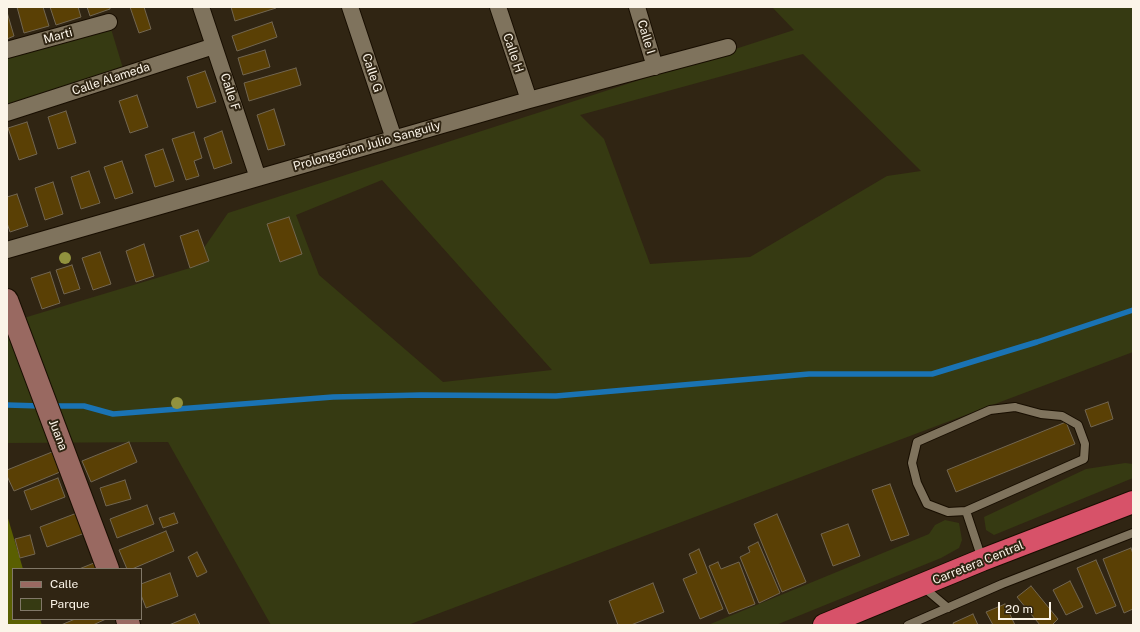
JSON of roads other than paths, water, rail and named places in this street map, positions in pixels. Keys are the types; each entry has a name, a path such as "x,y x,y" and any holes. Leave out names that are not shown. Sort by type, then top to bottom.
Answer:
{"highway":[{"name":"Carretera Central","path":"824,625 982,560 1133,502"}],"street":[{"name":"Calle F","path":"201,7 258,178"},
{"name":"Calle G","path":"350,7 394,139"},
{"name":"Calle H","path":"498,7 529,100"},
{"name":"Calle I","path":"638,7 656,66"},
{"name":"Marti","path":"7,50 109,22"},
{"name":"Calle Alameda","path":"7,113 214,46"},
{"name":"Prolongacion Julio Sanguily","path":"7,250 529,100 728,47"},
{"name":"Juana","path":"7,300 31,368 58,434 108,568"}],"lane":[{"path":"1015,407 1041,414 1062,416 1078,425 1084,444 1084,460 966,511 948,512 927,504 917,483 912,462 918,442 990,410 1015,407"},
{"path":"966,511 982,560"},
{"path":"908,625 1002,584 1133,533"},
{"path":"922,585 948,608"}],"waterway":[{"path":"51,406 84,406 113,414 333,397 421,395 556,396 809,374 932,374 1037,342 1133,310"},
{"path":"7,405 41,406"}]}
